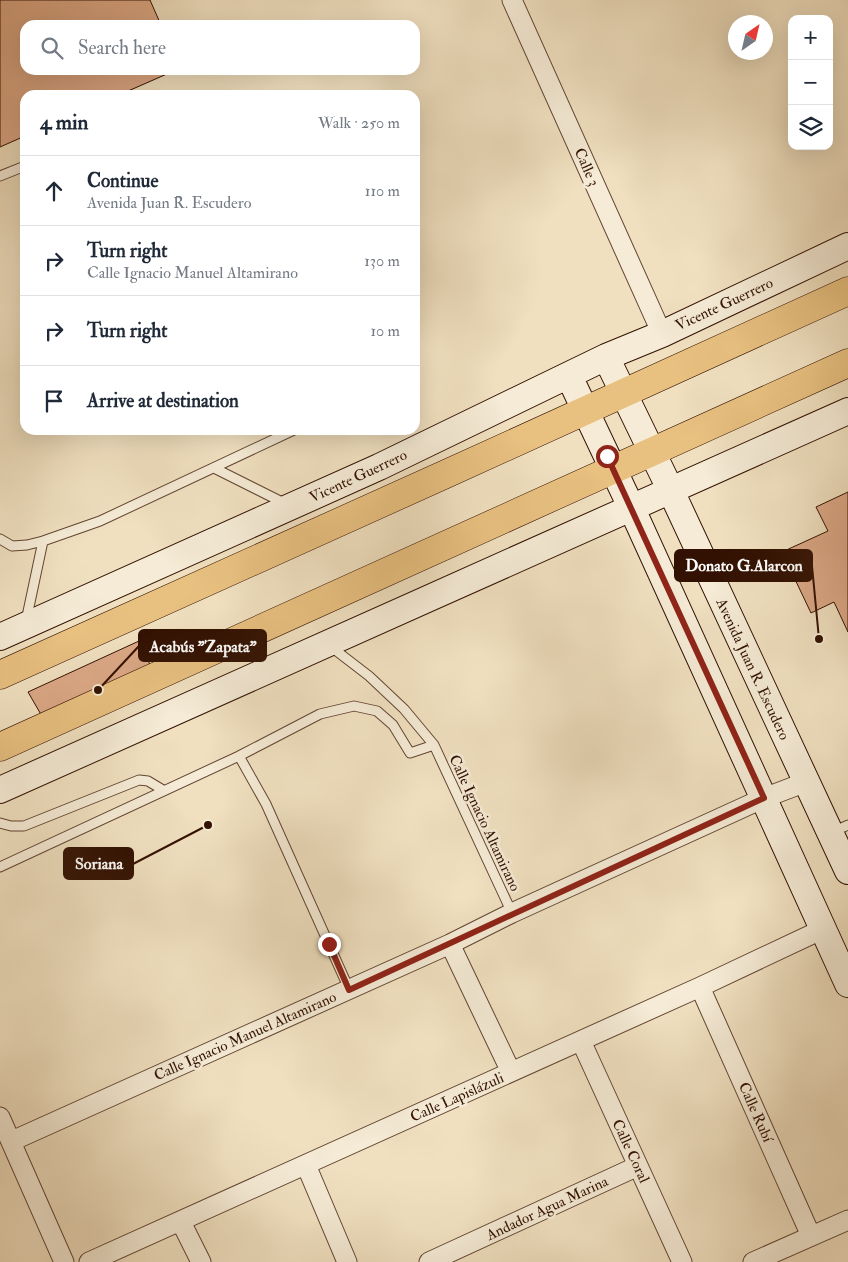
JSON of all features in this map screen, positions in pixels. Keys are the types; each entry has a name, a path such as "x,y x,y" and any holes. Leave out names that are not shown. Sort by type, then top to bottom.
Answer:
{"main road":[{"name":"Vicente Guerrero","path":"0,636 379,467 606,358 662,334 848,246"},
{"path":"0,675 625,394 848,291"},
{"name":"Avenida Juan R. Escudero","path":"606,358 671,491 806,782 843,846"},
{"path":"0,747 848,363"},
{"path":"569,376 632,509 848,984"},
{"path":"0,790 848,411"}],"street":[{"name":"Calle 3","path":"512,0 662,334"},
{"name":"Calle Ignacio Manuel Altamirano","path":"12,1141 450,944 512,913 764,798 806,782"},
{"name":"Calle Lapislázuli","path":"89,1262 581,1041 823,929"},
{"path":"450,944 511,1072"},
{"name":"Calle Rubí","path":"700,987 811,1236"},
{"name":"Calle Coral","path":"581,1041 682,1262"},
{"path":"0,1117 64,1262"},
{"path":"306,1165 347,1262"},
{"name":"Andador Agua Marina","path":"429,1262 638,1166"},
{"path":"753,1262 848,1220"},
{"path":"181,1222 201,1262"}],"lane":[{"path":"0,176 20,168"},
{"path":"0,538 12,546 43,541 100,521 283,435"},
{"path":"214,468 290,507"},
{"path":"25,625 43,541"},
{"name":"Calle Ignacio Altamirano","path":"326,643 369,676 404,709 434,745 512,913"},
{"path":"0,867 239,756 320,714 354,706 377,711 393,725 410,754 434,745"},
{"path":"239,756 266,804 349,990"},
{"path":"0,823 11,826 24,826 139,780 148,782 163,790"}],"building":[{"path":"0,0 150,0 159,20 20,20 20,75 165,75 130,90 20,90 20,138 0,147"},
{"path":"848,492 848,632 834,602 811,613 782,552 828,531 816,507"},
{"path":"139,641 152,669 43,718 28,692"}],"place":[{"name":"Donato G.Alarcon","path":"819,639"},
{"name":"Acabús \"Zapata\"","path":"98,690"},
{"name":"Soriana","path":"208,825"}],"route":[{"path":"329,944 349,990 764,798 607,456"}]}
